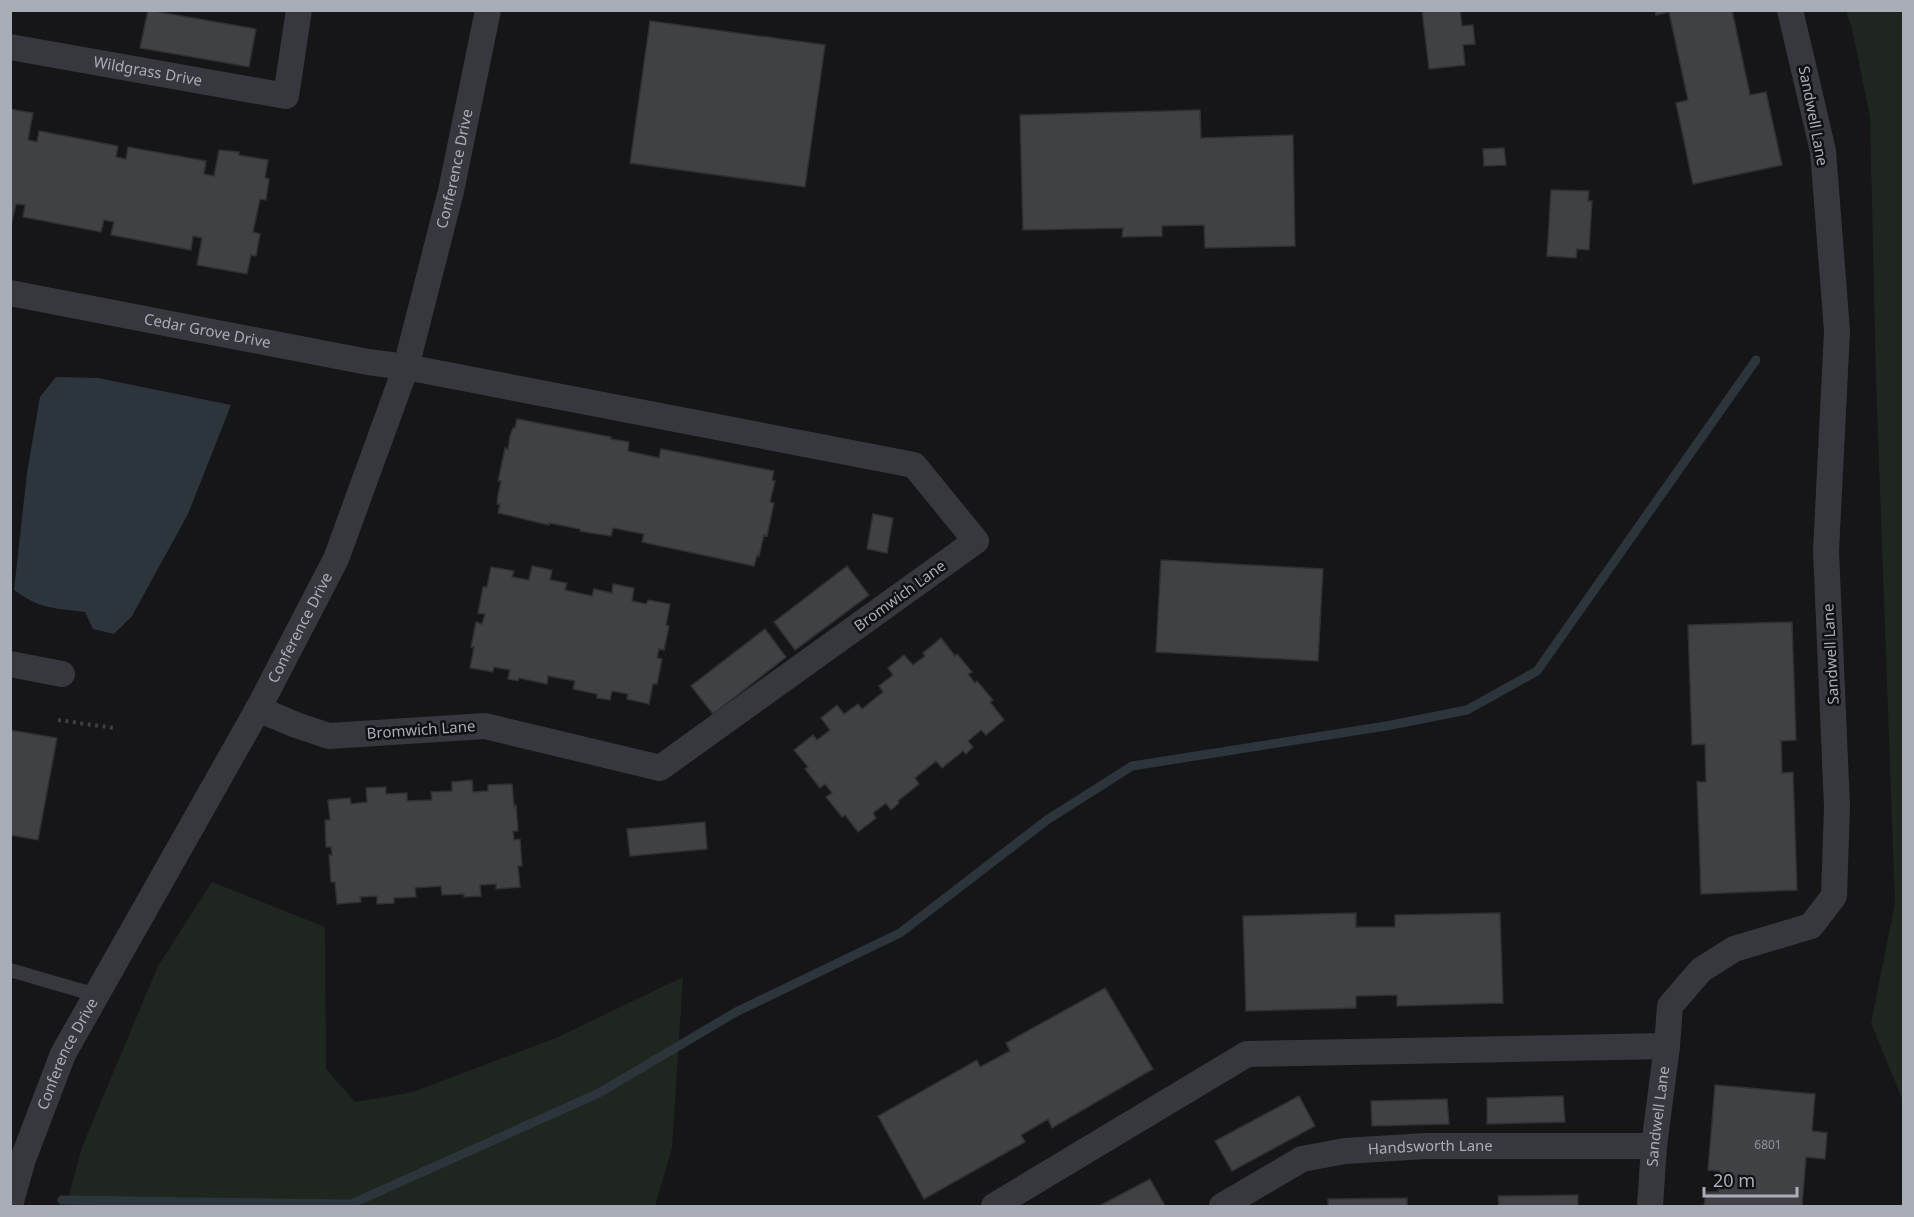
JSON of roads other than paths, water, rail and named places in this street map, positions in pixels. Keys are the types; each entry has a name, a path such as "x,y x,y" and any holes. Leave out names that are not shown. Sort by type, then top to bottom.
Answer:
{"street":[{"name":"Wildgrass Drive","path":"10,47 286,96 299,10"},
{"name":"Conference Drive","path":"10,1205 23,1159 63,1054 258,709 336,559 406,367 451,191 488,10"},
{"name":"Sandwell Lane","path":"1650,1206 1654,1146 1670,1005 1701,970 1734,949 1811,926 1834,896 1837,807 1826,551 1837,331 1822,151 1790,10"},
{"name":"Cedar Grove Drive","path":"10,294 368,362 406,367"},
{"name":"Bromwich Lane","path":"258,709 329,736 484,726 660,768 976,541 914,465 406,367"},
{"path":"10,664 62,674"},
{"path":"994,1206 1247,1054 1667,1046"},
{"name":"Handsworth Lane","path":"1222,1206 1302,1159 1345,1151 1425,1146 1654,1146"}],"lane":[{"path":"10,970 96,995"}],"waterway":[{"path":"62,1200 351,1204 599,1093 736,1012 900,933 1047,820 1132,766 1386,726 1467,710 1537,671 1756,360"}]}
